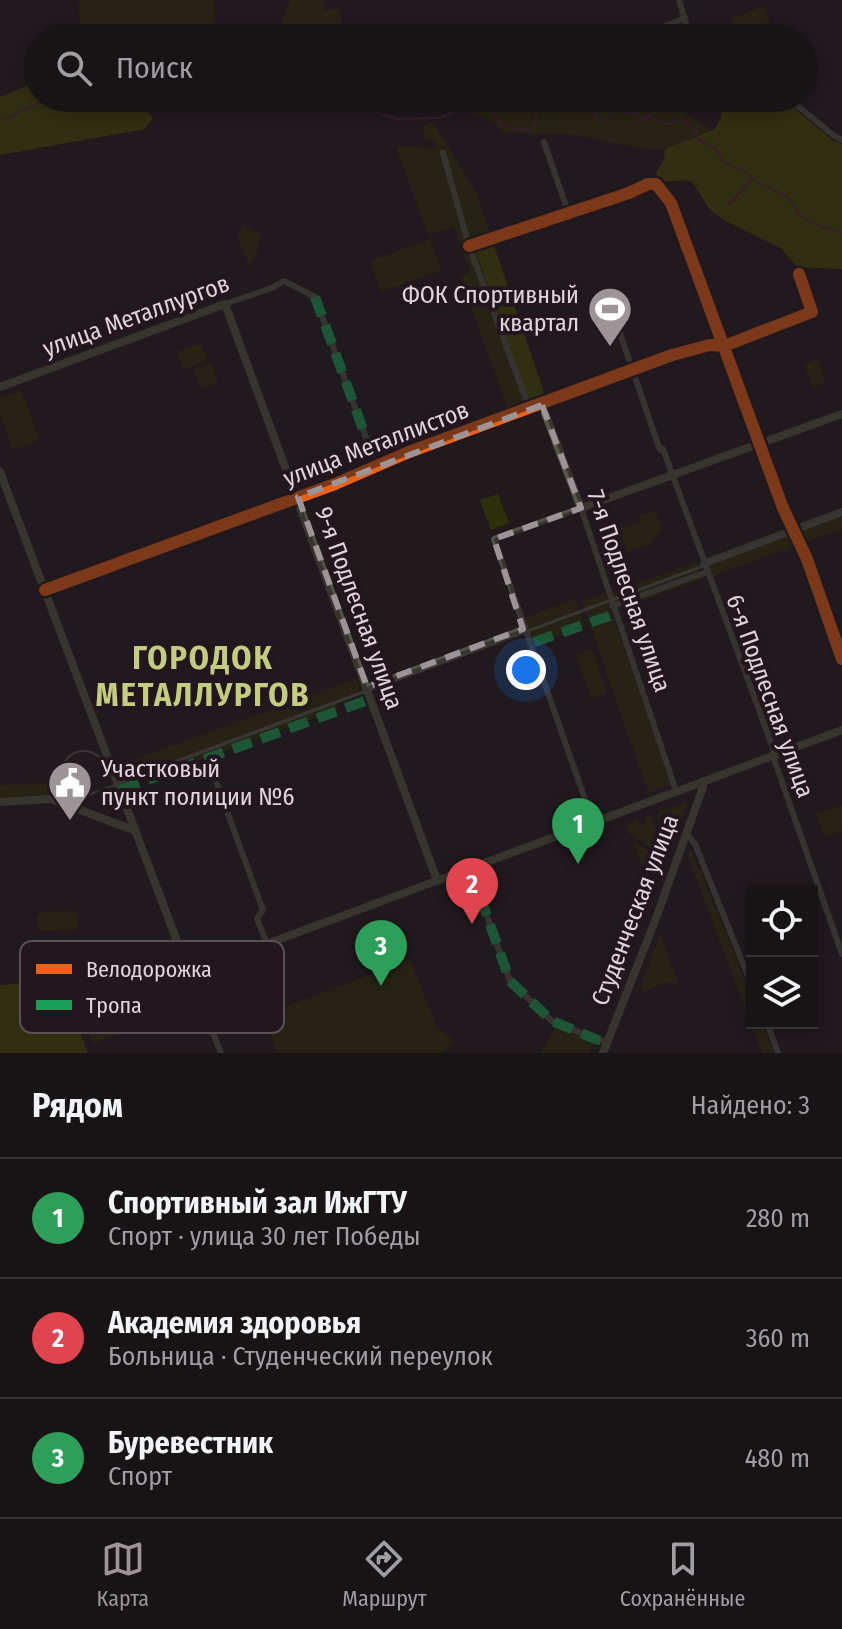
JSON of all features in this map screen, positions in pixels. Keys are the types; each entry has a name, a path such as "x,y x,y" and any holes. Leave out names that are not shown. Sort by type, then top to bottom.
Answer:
{"street":[{"path":"679,0 686,24"},
{"path":"672,24 685,17"},
{"path":"805,112 842,140"},
{"path":"544,142 568,212"},
{"path":"443,153 469,246 530,410"},
{"path":"469,246 656,184 671,203 842,659"},
{"name":"улица Металлистов","path":"45,590 672,355 710,345 724,346 812,312 799,274"},
{"name":"улица Металлургов","path":"0,387 284,281 315,297 377,468"},
{"name":"9-я Подлесная улица","path":"225,304 437,880"},
{"name":"6-я Подлесная улица","path":"613,313 635,370 635,382 775,754 775,762 842,954"},
{"name":"7-я Подлесная улица","path":"542,405 581,508 676,791"},
{"path":"593,822 494,539 842,414"},
{"path":"0,472 177,941"},
{"path":"703,563 842,511"},
{"path":"612,606 707,572"},
{"path":"367,687 523,629"},
{"path":"275,941 842,730"},
{"name":"Студенческая улица","path":"603,1053 703,781"},
{"path":"217,784 263,910 257,919 266,941"},
{"path":"0,802 51,799 136,831"},
{"path":"686,833 695,844 746,971"},
{"path":"470,868 510,981 552,1021 607,1041"},
{"path":"769,1029 778,1053"},
{"path":"213,1033 221,1053"}],"highlighted area":[{"path":"542,405 581,508 494,539 523,629 367,687 298,497"}],"green space":[{"path":"78,0 213,0 216,24 81,24"},
{"path":"291,0 324,0 325,10 339,9 342,24 281,24"},
{"path":"764,6 770,22 733,24 731,19"},
{"path":"471,112 686,112 711,129 665,149 644,149 571,134 501,131 496,123"},
{"path":"433,122 476,192 492,240 530,404 509,412 460,276 470,272 454,226 428,235 397,150 397,146 435,148 434,140 425,140 423,126"},
{"path":"243,225 261,234 249,267 237,235"},
{"path":"430,239 441,270 381,292 370,261"},
{"path":"201,344 207,360 184,370 177,351"},
{"path":"818,359 825,381 813,388 804,364"},
{"path":"211,363 218,383 201,389 194,369"},
{"path":"21,391 40,440 13,450 0,415 0,398"},
{"path":"498,494 509,523 491,530 480,500"},
{"path":"842,508 842,529 712,576 706,558"},
{"path":"656,511 662,528 651,544 627,552 619,529 640,522 639,516"},
{"path":"697,562 702,579 619,609 613,592"},
{"path":"605,593 671,785 648,793 582,601"},
{"path":"575,599 585,626 533,645 524,618"},
{"path":"592,649 607,693 591,699 576,655"},
{"path":"356,679 360,691 335,701 338,710 135,783 127,762"},
{"path":"46,783 48,796 0,799 0,785"},
{"path":"688,801 670,849 657,813"},
{"path":"842,805 842,831 824,837 816,814"},
{"path":"650,815 666,858 630,834 626,824 638,819 640,824 647,822 645,817"},
{"path":"632,840 659,859 642,865"},
{"path":"690,847 746,982 746,1011 688,857"},
{"path":"74,911 79,915 77,930 41,931 37,927 37,916 41,912"},
{"path":"660,934 679,985 668,982 644,991 641,985"},
{"path":"410,960 437,1027 455,1041 442,1053 277,1053 270,1033 284,1033 284,1007"},
{"path":"556,1026 594,1042 590,1053 541,1053"},
{"path":"753,1029 764,1029 774,1053 762,1053"},
{"path":"89,1033 115,1033 116,1035 93,1044"}],"shaded area":[{"path":"24,87 24,112 146,112 153,118 145,129 0,155 0,97"},
{"path":"721,112 799,112 831,139 842,144 842,269 797,267 781,248 724,220 709,209 693,183 687,180 661,182 656,173 664,159 665,149 715,129"},
{"path":"492,240 546,398 530,404 474,246"},
{"path":"20,983 20,1033 80,1033 88,1053 0,1053 0,985"}],"waterway":[{"path":"0,120 24,110"},
{"path":"383,115 397,119 440,118 452,112"},
{"path":"493,112 503,125 517,130 528,130 536,125 536,112"},
{"path":"592,112 597,121 613,112"},
{"path":"626,112 641,119 649,117 667,124 682,119 694,130 698,139 715,148 723,161 787,196 798,213 809,222 842,233"},
{"path":"649,117 650,112"},
{"path":"729,204 753,178"}],"tram line":[{"path":"842,514 135,776 121,772 90,752 74,753 64,765 65,780 78,793 88,795 842,515"}],"marked path":[{"path":"315,297 377,468"},
{"path":"534,642 615,614"},
{"path":"120,790 365,701"},
{"path":"470,868 510,981 552,1021 607,1041"}],"cycle path":[{"path":"469,246 648,184 656,184 671,203 842,659"},
{"path":"45,590 335,484 409,452 672,355 710,345 724,346 812,312 799,274"}],"place":[{"name":"ФОК Спортивный квартал","path":"610,348"},
{"name":"Участковый пункт полиции №6","path":"70,822"},
{"name":"Спортивный зал ИжГТУ","path":"578,864"},
{"name":"Академия здоровья","path":"472,924"},
{"name":"Буревестник","path":"381,986"}],"district":[{"name":"ГОРОДОК МЕТАЛЛУРГОВ","path":"203,676"}]}
